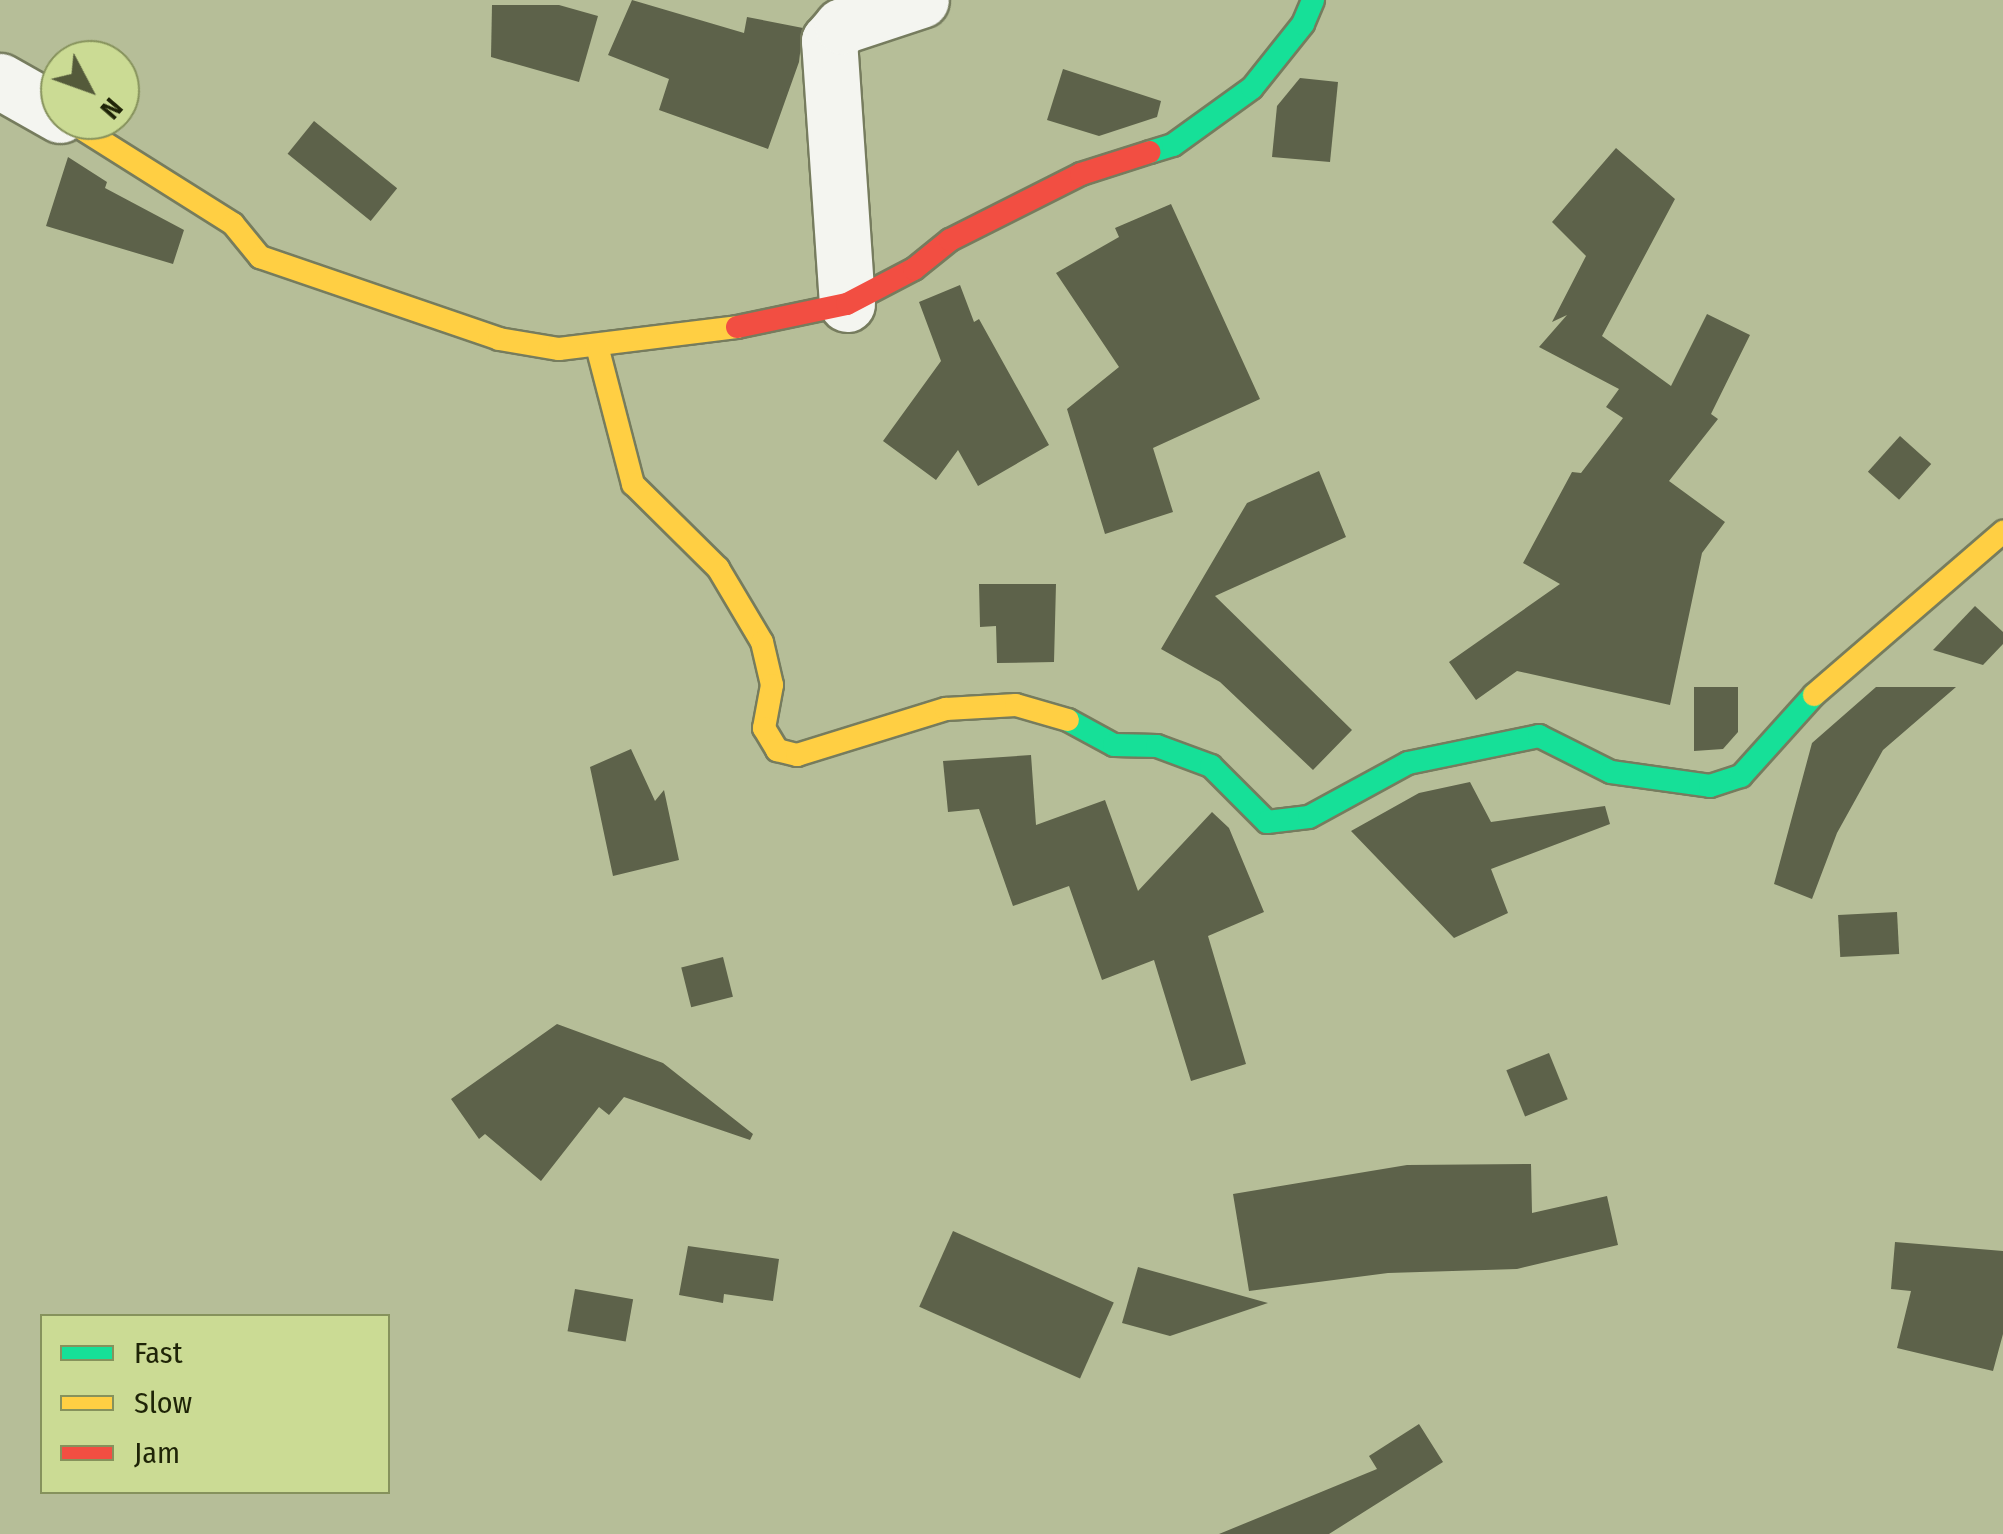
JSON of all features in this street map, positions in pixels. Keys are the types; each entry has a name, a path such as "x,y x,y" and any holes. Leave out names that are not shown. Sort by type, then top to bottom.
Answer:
{"street":[{"path":"847,304 829,42 842,26 921,0"},
{"path":"100,140 233,224 260,256 500,339 559,349 737,330 847,304 914,269 950,240 1064,182 1173,145 1252,88 1296,36 1312,0"},
{"path":"0,82 40,104"},
{"path":"597,346 633,484 718,568 762,642 772,685 764,728 777,750 797,755 946,708 1016,705 1066,718 1114,746 1157,746 1211,766 1268,822 1309,817 1408,763 1539,736 1611,772 1710,786 1741,776 1803,704 2003,532"}],"building":[{"path":"632,0 744,33 747,17 803,28 799,62 768,149 659,110 669,79 608,55"},
{"path":"492,5 559,5 598,16 579,82 491,57"},
{"path":"1063,69 1161,101 1157,117 1099,136 1047,120"},
{"path":"1300,78 1338,82 1330,162 1272,157 1277,106"},
{"path":"314,121 397,188 371,221 288,154"},
{"path":"1616,148 1675,199 1602,336 1671,386 1707,314 1750,335 1711,414 1718,419 1669,481 1725,522 1702,553 1670,705 1517,671 1476,700 1449,662 1560,584 1523,563 1572,472 1581,473 1623,418 1606,407 1619,389 1539,347 1567,315 1552,322 1586,256 1552,222"},
{"path":"68,157 107,182 105,188 184,230 173,264 46,226"},
{"path":"1171,204 1260,399 1153,448 1173,512 1105,534 1067,409 1119,367 1056,273 1119,237 1115,228"},
{"path":"960,285 974,322 979,319 1049,445 978,486 958,450 936,480 883,441 941,361 919,302"},
{"path":"1900,436 1931,464 1899,500 1868,472"},
{"path":"1319,471 1346,537 1215,596 1352,730 1313,770 1220,682 1161,649 1247,503"},
{"path":"979,584 1056,584 1054,662 997,663 996,626 980,627"},
{"path":"1975,606 2003,632 2003,644 1983,665 1933,650"},
{"path":"1694,687 1738,687 1738,732 1723,749 1694,751"},
{"path":"1876,687 1956,687 1883,750 1837,833 1812,899 1774,884 1812,743"},
{"path":"631,749 655,801 664,790 679,860 613,876 590,767"},
{"path":"1031,755 1036,825 1105,800 1138,891 1212,812 1229,828 1264,912 1208,936 1246,1064 1191,1081 1154,960 1102,980 1069,886 1013,906 979,809 948,812 943,761"},
{"path":"1470,782 1491,822 1605,806 1610,824 1491,869 1508,913 1454,938 1351,831 1419,793"},
{"path":"1897,912 1899,954 1840,957 1838,915"},
{"path":"723,957 733,997 691,1007 681,967"},
{"path":"557,1024 663,1063 753,1134 750,1140 624,1097 609,1115 599,1107 541,1181 485,1134 479,1139 451,1099"},
{"path":"1549,1053 1568,1099 1525,1117 1506,1070"},
{"path":"1531,1164 1532,1213 1607,1196 1618,1245 1517,1269 1388,1273 1249,1291 1233,1194 1407,1165"},
{"path":"953,1231 1114,1303 1080,1378 919,1307"},
{"path":"1895,1242 2003,1251 2003,1334 1993,1371 1897,1348 1911,1291 1891,1289"},
{"path":"688,1246 779,1259 773,1301 724,1294 723,1303 679,1295"},
{"path":"1138,1267 1268,1303 1170,1336 1122,1323"},
{"path":"575,1289 633,1299 626,1342 568,1331"},
{"path":"1419,1424 1443,1462 1329,1534 1219,1534 1377,1469 1369,1456"}],"traffic: fast":[{"path":"1150,152 1173,145 1252,88 1303,24 1313,0"},
{"path":"1068,720 1114,745 1157,746 1211,766 1267,822 1309,817 1408,763 1539,736 1611,772 1710,786 1741,776 1814,695"}],"traffic: slow":[{"path":"100,140 233,224 260,257 499,339 559,349 737,327"},
{"path":"597,346 633,484 718,568 762,642 772,685 764,728 777,750 797,755 946,709 1016,705 1068,720"},
{"path":"1814,695 2003,532"}],"traffic: jam":[{"path":"737,327 847,304 914,269 950,240 1081,174 1150,152"}]}
